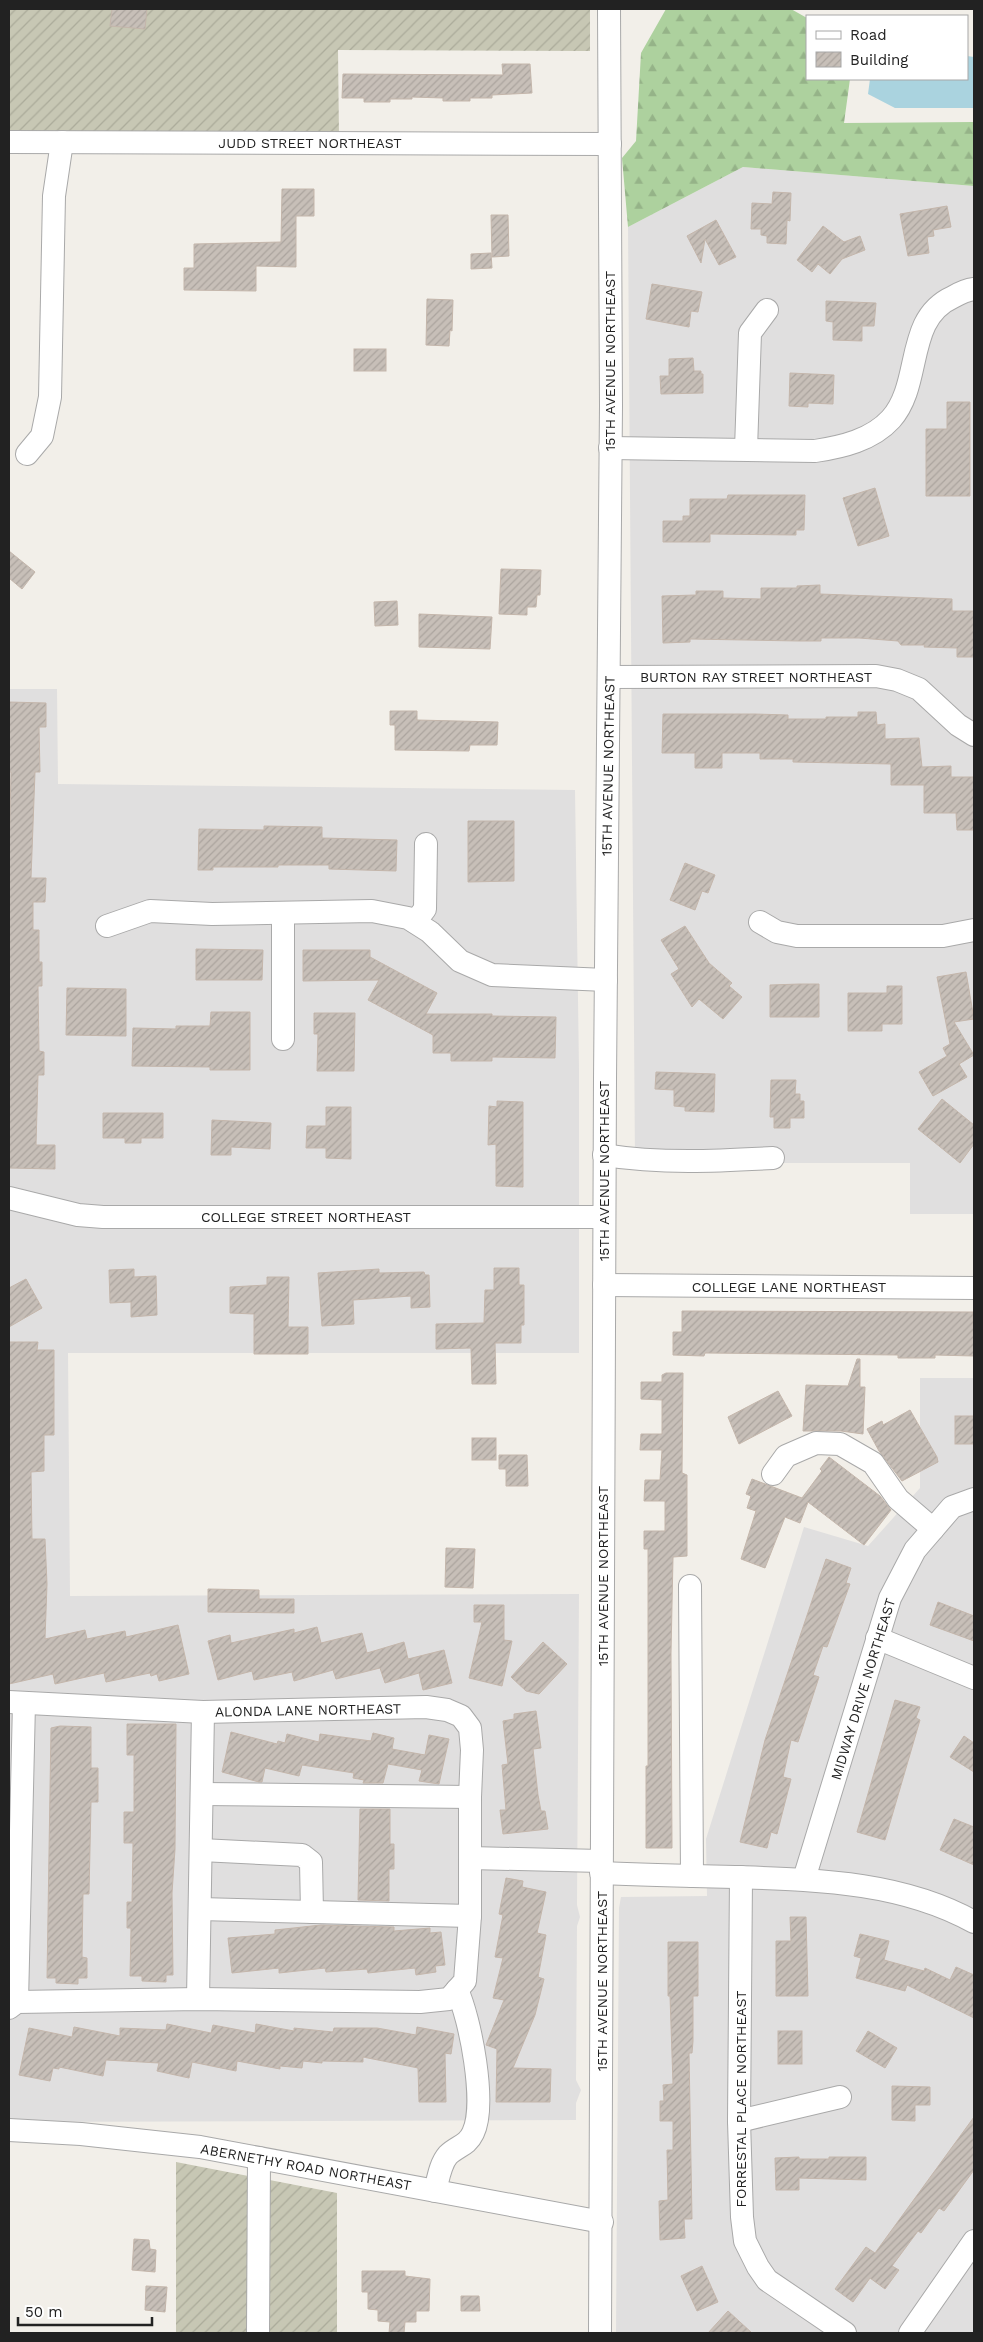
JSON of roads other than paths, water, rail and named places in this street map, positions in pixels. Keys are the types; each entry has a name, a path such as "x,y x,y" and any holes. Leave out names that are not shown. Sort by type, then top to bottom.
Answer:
{"street":[{"name":"15TH AVENUE NORTHEAST","path":"600,2333 602,2222 604,1155 610,448 610,9"},
{"name":"JUDD STREET NORTHEAST","path":"9,142 610,144"},
{"path":"27,454 42,436 50,397 54,196 62,142"},
{"path":"610,448 815,451 842,447 868,436 891,419 908,390 918,340 931,313 946,300 974,289"},
{"path":"746,449 750,333 767,310"},
{"name":"BURTON RAY STREET NORTHEAST","path":"609,677 876,676 897,680 918,689 958,725 974,735"},
{"path":"415,922 425,909 426,844"},
{"path":"106,926 150,912 372,912 408,918 430,932 460,960 492,975 606,980"},
{"path":"283,913 283,1039"},
{"path":"760,922 777,932 797,936 943,936 974,930"},
{"path":"604,1155 626,1159 773,1158"},
{"name":"COLLEGE STREET NORTHEAST","path":"9,1198 78,1215 103,1217 604,1217"},
{"name":"COLLEGE LANE NORTHEAST","path":"604,1285 974,1288"},
{"path":"773,1474 786,1456 816,1443 840,1444 873,1463 898,1498 933,1529"},
{"name":"MIDWAY DRIVE NORTHEAST","path":"804,1879 890,1598 915,1550 952,1507 974,1499"},
{"path":"690,1586 692,1876"},
{"path":"877,1638 974,1678"},
{"path":"16,1702 13,2005 198,1999 420,2002 449,1999 457,1990 463,2003 479,2089 479,2110 474,2132 468,2142 449,2154 444,2161 435,2191"},
{"name":"ALONDA LANE NORTHEAST","path":"16,1702 203,1712 426,1707 446,1710 461,1716 470,1728 472,1750 470,1916 465,1981 457,1990"},
{"path":"198,1999 203,1712"},
{"path":"202,1794 470,1797"},
{"path":"201,1850 302,1855 311,1862 312,1912"},
{"path":"470,1858 602,1867 692,1876 804,1879 898,1892 949,1908 974,1922"},
{"name":"FORRESTAL PLACE NORTHEAST","path":"741,1877 738,2121 742,2217 745,2241 758,2267 768,2280 845,2333"},
{"path":"200,1910 470,1916"},
{"path":"738,2121 840,2097"},
{"name":"ABERNETHY ROAD NORTHEAST","path":"9,2130 155,2141 259,2158 602,2222"},
{"path":"258,2333 259,2158"},
{"path":"910,2333 974,2242"}],"water":[{"path":"968,56 974,57 974,108 895,108 868,94 870,80 968,80"}]}
